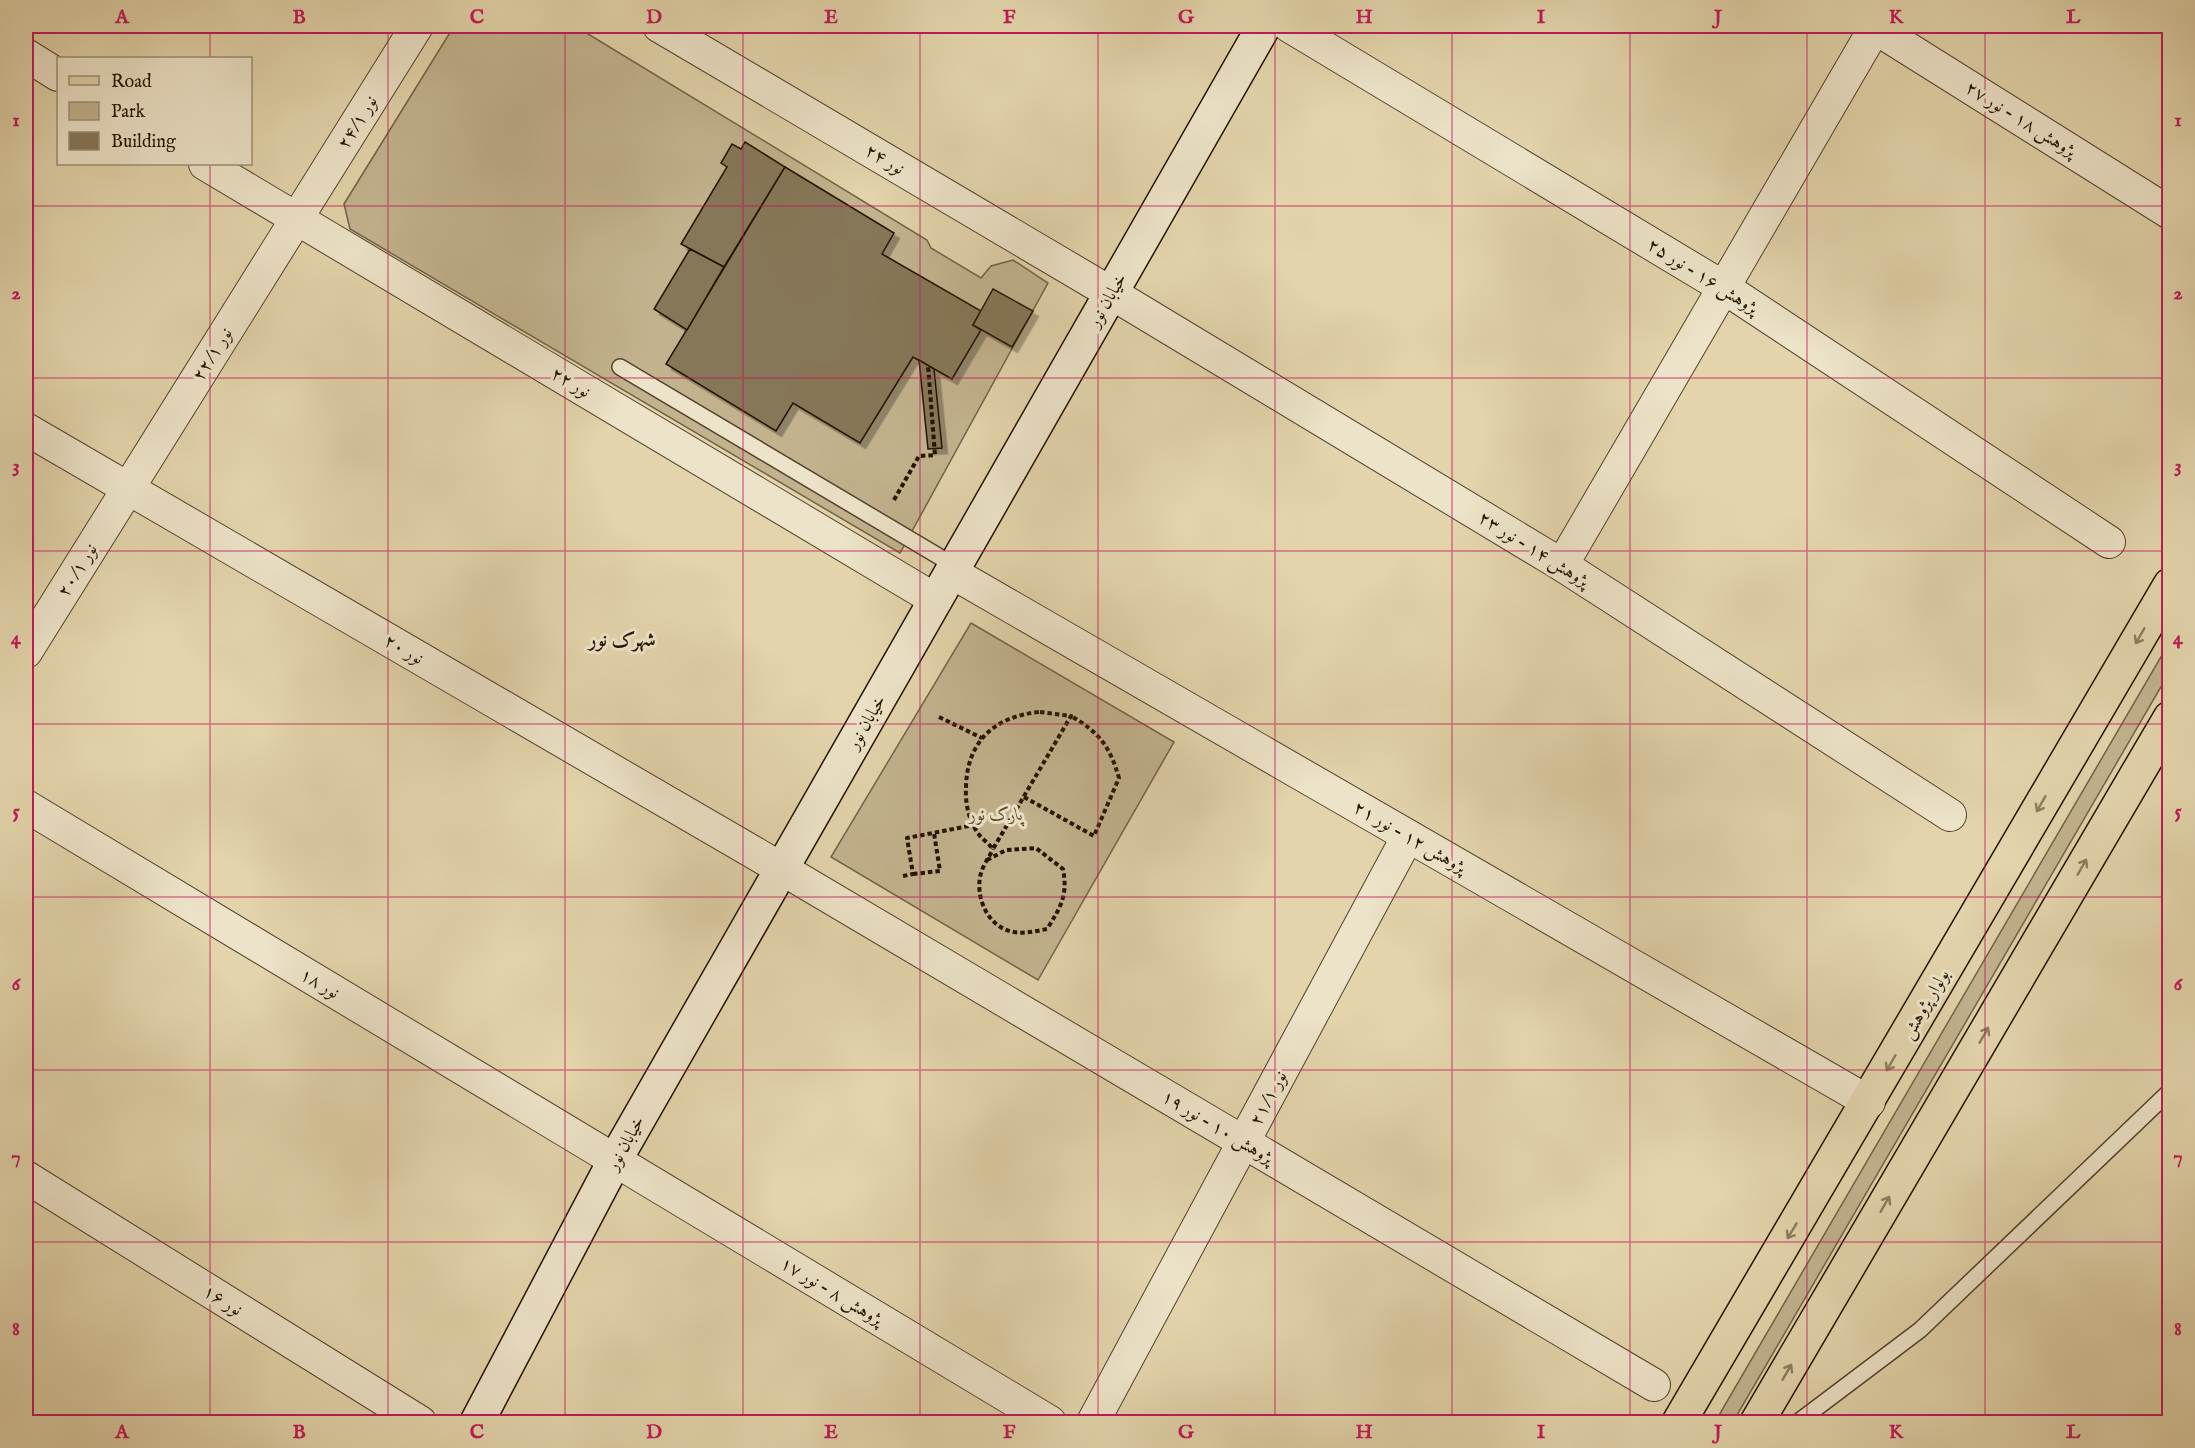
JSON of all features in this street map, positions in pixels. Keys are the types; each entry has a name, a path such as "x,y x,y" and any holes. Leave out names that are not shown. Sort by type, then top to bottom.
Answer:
{"main road":[{"name":"خیابان نور","path":"477,1422 615,1160 1264,26"},
{"name":"بولوار پژوهش","path":"1679,1422 1869,1102 2169,585"},
{"path":"1757,1422 2169,718"}],"street":[{"name":"نور ۲۴/۱","path":"296,218 417,26"},
{"name":"نور ۲۴","path":"659,26 1111,293"},
{"name":"پژوهش ۱۶ - نور ۲۵","path":"1289,26 1723,287 2109,542"},
{"path":"1562,565 1874,26"},
{"name":"پژوهش ۱۸ - نور ۲۷","path":"1874,26 2169,213"},
{"path":"26,55 57,74"},
{"name":"نور ۲۲","path":"207,165 296,218 947,579"},
{"name":"نور ۲۲/۱","path":"128,489 296,218"},
{"name":"پژوهش ۱۴ - نور ۲۳","path":"1111,293 1562,565 1950,815"},
{"name":"نور ۲۰","path":"26,429 782,869"},
{"name":"نور ۲۰/۱","path":"26,652 128,489"},
{"name":"پژوهش ۱۲ - نور ۲۱","path":"947,579 1408,836 1869,1102"},
{"name":"نور ۱۸","path":"26,806 615,1160"},
{"name":"نور ۲۱/۱","path":"1093,1422 1408,836"},
{"name":"پژوهش ۱۰ - نور ۱۹","path":"782,869 1654,1385"},
{"name":"پژوهش ۸ - نور ۱۷","path":"615,1160 1050,1422"},
{"name":"نور ۱۶","path":"26,1177 420,1422"}],"lane":[{"path":"620,367 881,521 947,579"},
{"path":"1798,1422 1920,1330 2169,1091"}],"path":[{"path":"881,521 919,456 935,454 928,365"},
{"path":"993,849 979,835 965,801 972,754 982,738 997,725 1023,713 1040,712 1071,716 1088,726 1109,748 1119,778 1094,836 1024,797"},
{"path":"987,860 1006,850 1036,848 1063,869 1066,885 1063,900 1047,929 1030,933 1014,933 998,928 981,901 980,879 987,860 993,849 1071,716"},
{"path":"939,717 982,738"},
{"path":"913,874 907,838 974,825"},
{"path":"903,876 940,871 934,833"}],"green space":[{"path":"454,26 575,26 927,240 931,248 981,278 991,266 1013,260 1048,283 900,553 350,229 344,204"},
{"name":"پارک نور","path":"971,623 1174,742 1038,980 831,857"},
{"path":"2169,643 2169,673 1733,1422 1715,1422"}],"building":[{"path":"745,142 785,167 724,267 681,244 727,167 721,163 732,144 741,149"},
{"path":"785,167 894,233 882,254 981,311 973,325 981,330 952,379 913,357 860,443 793,403 776,431 666,364"},
{"path":"690,249 724,267 687,330 654,309"},
{"path":"993,289 1033,311 1012,347 973,325"},
{"path":"919,360 934,369 942,448 928,449"}],"district":[{"name":"شهرک نور","path":"622,639"}]}
